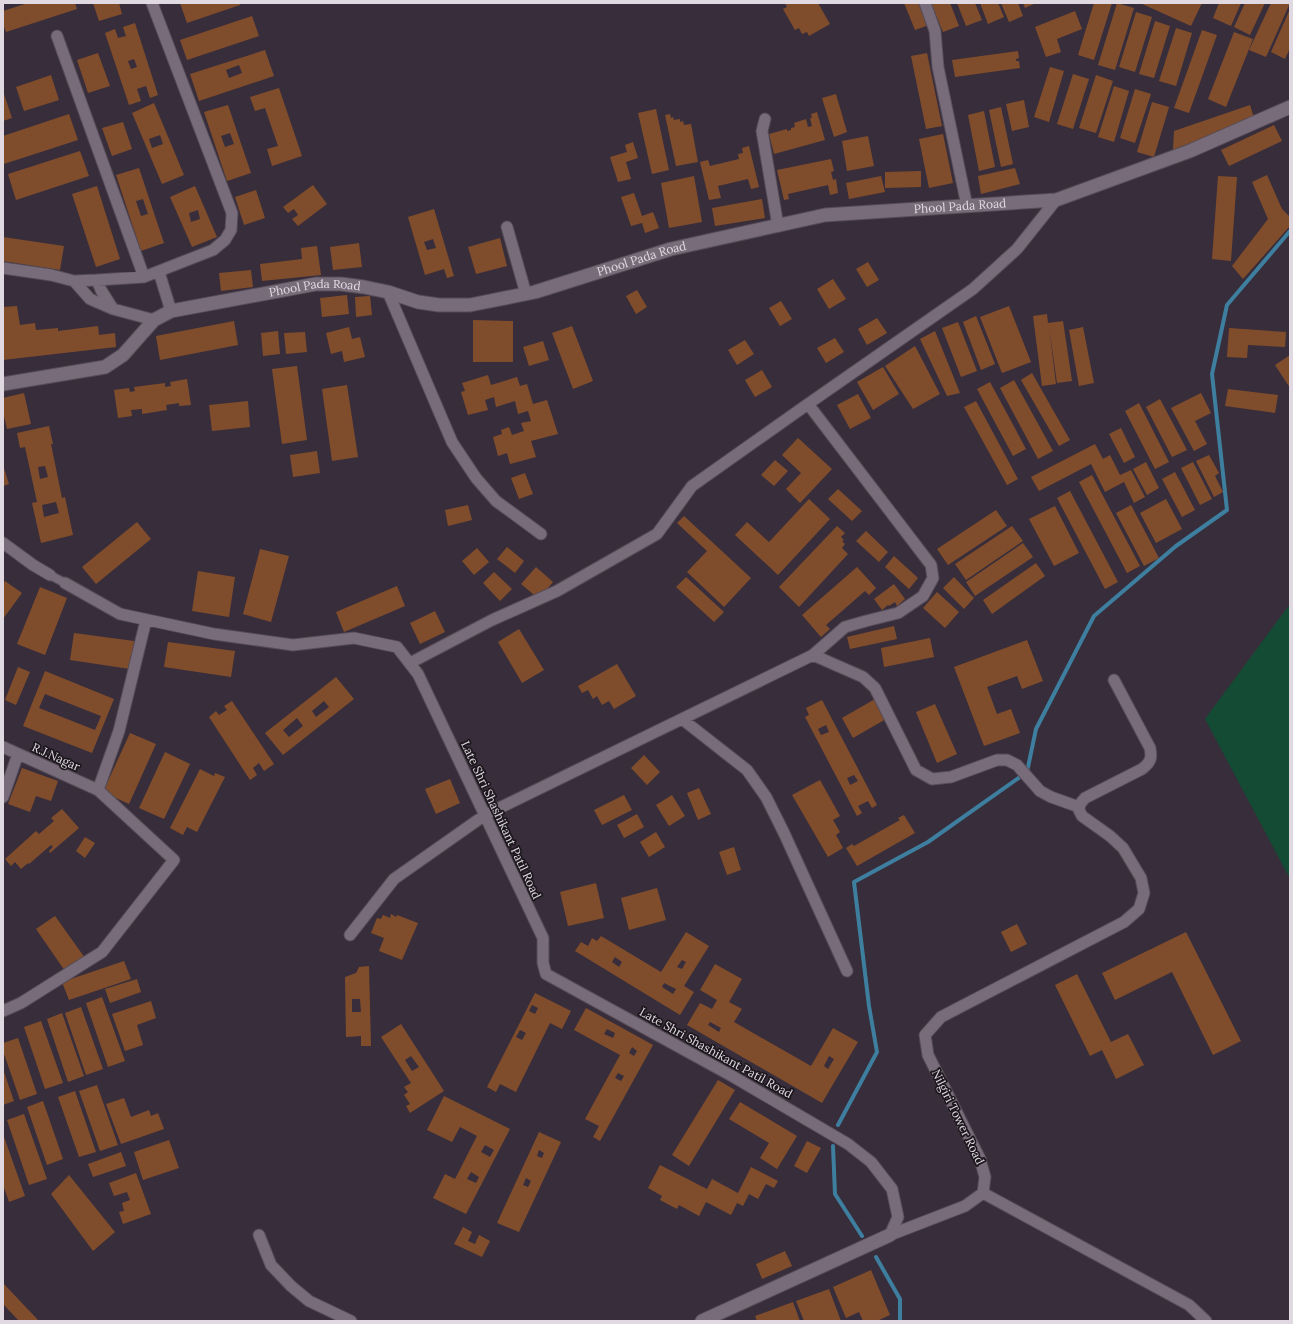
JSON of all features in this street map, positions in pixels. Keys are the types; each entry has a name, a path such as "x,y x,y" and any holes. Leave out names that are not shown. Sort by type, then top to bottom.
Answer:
{"street":[{"path":"3,268 51,275 74,281 144,277 213,250 225,240 230,230 232,213 152,3"},
{"path":"925,3 935,31 938,67 967,206"},
{"path":"57,36 144,277"},
{"name":"Phool Pada Road","path":"3,384 105,367 123,355 154,320 171,311 316,284 348,285 388,292 418,302 439,305 470,305 535,292 671,249 825,215 1056,200 1190,150 1290,107"},
{"path":"765,119 762,131 778,226"},
{"path":"410,663 492,620 557,591 657,534 692,486 973,289 1017,248 1056,200"},
{"path":"507,227 526,294"},
{"path":"159,272 171,311"},
{"path":"97,280 101,290 113,309"},
{"path":"74,281 90,299 113,309 154,320"},
{"path":"388,292 452,442 476,478 496,500 541,534"},
{"path":"350,935 394,879 485,815 813,655 846,627 898,613 923,596 933,578 932,565 808,404"},
{"name":"Late Shri Shashikant Patil Road","path":"3,543 33,565 120,614 214,634 294,645 354,638 397,648 418,674 543,938 543,963 546,974 732,1076 848,1144 871,1162 892,1189 898,1217 890,1235"},
{"path":"98,790 119,731 146,620"},
{"path":"813,655 863,677 874,688 916,770 932,779 951,777 997,760 1007,760 1017,765 1040,791 1051,797 1079,807 1085,798 1148,765 1152,756 1150,748 1114,680"},
{"path":"682,719 747,770 766,797 847,971"},
{"name":"R.J.Nagar","path":"3,747 98,790 174,860 102,952 21,1003 3,1011"},
{"path":"3,797 18,754"},
{"name":"Nilgiri Tower Road","path":"983,1193 985,1177 980,1159 928,1055 925,1035 941,1017 1124,922 1139,909 1144,893 1140,878 1123,848 1082,816 1079,807"},
{"path":"702,1321 890,1235 965,1206 983,1193 1189,1305 1206,1321"},
{"path":"259,1236 271,1264 291,1286 309,1300 351,1321"}],"green space":[{"path":"1290,604 1290,879 1205,719"}],"building":[{"path":"28,3 75,3 77,9 6,32 3,24 3,11"},
{"path":"93,3 119,3 122,14 99,21"},
{"path":"180,3 240,3 240,5 187,23"},
{"path":"785,3 818,3 830,24 809,36 807,32 802,34 799,28 795,30 783,9 787,7"},
{"path":"904,3 920,3 929,25 915,30"},
{"path":"931,3 950,3 959,26 943,32"},
{"path":"957,3 975,3 982,20 966,26"},
{"path":"980,3 998,3 1004,17 988,24"},
{"path":"1001,3 1018,3 1023,16 1009,22"},
{"path":"1023,3 1036,3 1025,8"},
{"path":"1094,3 1112,3 1094,60 1078,55"},
{"path":"1117,3 1134,8 1115,70 1098,65"},
{"path":"1140,3 1202,3 1191,26"},
{"path":"1219,3 1241,3 1231,26 1213,18"},
{"path":"1245,3 1265,3 1250,35 1234,27"},
{"path":"1271,3 1290,3 1266,57 1249,50"},
{"path":"1290,9 1290,48 1285,59 1271,52"},
{"path":"1075,11 1082,29 1057,39 1061,52 1046,57 1035,27"},
{"path":"1136,12 1152,17 1135,72 1119,67"},
{"path":"252,16 259,36 187,60 180,40"},
{"path":"1155,21 1170,26 1154,78 1139,74"},
{"path":"135,23 158,95 150,98 146,86 137,89 141,101 129,105 105,33 115,29 118,38 126,36 123,27","holes":["134,59 137,67 131,69 128,61"]},
{"path":"1176,28 1192,33 1176,86 1159,81"},
{"path":"1202,30 1217,35 1189,113 1174,108"},
{"path":"1234,32 1253,39 1226,107 1208,99"},
{"path":"265,50 274,76 199,101 190,74","holes":["239,65 242,73 229,78 226,70"]},
{"path":"1018,51 1019,58 1016,59 1016,61 1019,61 1020,68 955,77 952,60"},
{"path":"98,53 110,86 88,93 77,60"},
{"path":"927,53 942,126 926,129 911,56"},
{"path":"1050,67 1064,71 1049,122 1034,117"},
{"path":"1073,74 1089,79 1073,129 1057,124"},
{"path":"51,75 59,100 24,111 16,87"},
{"path":"1096,75 1113,81 1096,133 1079,128"},
{"path":"1114,86 1129,91 1114,142 1098,137"},
{"path":"279,88 302,156 272,166 267,149 278,146 265,108 255,111 250,97"},
{"path":"1135,89 1151,94 1135,143 1120,138"},
{"path":"3,91 12,118 3,121"},
{"path":"836,94 847,132 834,137 822,98"},
{"path":"1024,100 1029,127 1012,131 1006,104"},
{"path":"1152,102 1169,107 1154,157 1137,152"},
{"path":"154,103 184,175 162,184 132,113","holes":["160,135 163,144 152,148 149,139"]},
{"path":"228,105 251,173 227,181 204,112","holes":["230,133 234,144 225,147 221,136"]},
{"path":"1250,105 1255,121 1173,150 1174,131"},
{"path":"1001,107 1013,164 1001,167 989,110"},
{"path":"656,109 669,170 652,174 638,113"},
{"path":"984,111 995,167 979,171 968,115"},
{"path":"817,112 825,140 774,154 769,134 787,129 787,131 791,130 791,128 795,127 794,123 806,119 808,127 812,126 810,118 812,118 811,114"},
{"path":"69,114 78,140 4,164 3,136"},
{"path":"670,114 671,118 673,117 674,120 680,119 680,122 683,121 684,125 691,124 698,162 676,166 665,115"},
{"path":"123,122 132,149 112,156 102,128"},
{"path":"1274,125 1282,141 1229,166 1221,150"},
{"path":"943,134 953,183 929,188 919,139"},
{"path":"868,136 874,166 847,171 842,141"},
{"path":"633,142 638,158 626,162 631,179 618,182 610,157 627,152 625,145"},
{"path":"749,146 759,187 751,189 748,179 718,186 721,198 709,200 700,162 708,160 710,166 739,159 738,154 743,153 742,148"},
{"path":"80,151 89,176 16,200 8,174"},
{"path":"831,159 834,171 831,172 833,180 836,179 838,193 830,195 828,185 788,194 789,199 784,200 777,170"},
{"path":"139,168 164,243 141,251 116,175","holes":["143,199 148,214 141,216 136,201"]},
{"path":"1015,168 1020,184 981,194 978,176"},
{"path":"921,171 921,187 885,188 885,172"},
{"path":"1267,175 1282,209 1290,217 1290,226 1243,279 1232,266 1268,219 1252,182"},
{"path":"694,176 702,222 669,228 661,183"},
{"path":"881,176 885,192 849,199 846,183"},
{"path":"1218,176 1237,177 1231,261 1212,259"},
{"path":"313,185 327,204 298,226 292,219 298,215 294,209 288,213 283,207"},
{"path":"97,186 120,259 96,267 72,194"},
{"path":"195,186 217,237 192,247 170,197","holes":["198,210 200,219 191,222 189,213"]},
{"path":"256,190 265,218 244,225 235,197"},
{"path":"634,193 642,216 653,212 659,228 645,233 642,223 631,226 621,197"},
{"path":"762,199 765,218 715,226 712,208"},
{"path":"434,209 454,276 447,278 444,269 425,275 408,217","holes":["433,239 436,248 427,250 424,242"]},
{"path":"3,237 64,246 60,270 3,261"},
{"path":"500,238 507,266 476,274 468,247"},
{"path":"359,243 362,267 333,270 330,247"},
{"path":"317,246 321,275 262,281 260,264 302,259 301,248"},
{"path":"868,262 879,280 867,287 856,269"},
{"path":"251,270 253,287 221,291 219,273"},
{"path":"833,279 846,299 829,309 817,289"},
{"path":"637,290 647,307 636,314 626,296"},
{"path":"347,295 349,314 322,317 320,298"},
{"path":"370,296 372,315 356,317 355,297"},
{"path":"781,301 792,319 780,326 769,308"},
{"path":"17,306 20,325 35,323 36,330 58,328 58,331 98,326 99,335 115,333 116,347 3,360 3,307"},
{"path":"1009,306 1031,362 1002,373 980,317"},
{"path":"1047,314 1048,323 1063,321 1072,381 1057,383 1049,327 1056,384 1042,386 1033,316"},
{"path":"976,316 995,364 981,370 963,322"},
{"path":"877,318 887,333 867,345 858,329"},
{"path":"473,320 513,321 513,362 473,362"},
{"path":"234,321 238,345 160,360 156,336"},
{"path":"958,322 977,371 961,377 942,328"},
{"path":"572,326 593,381 573,389 552,333"},
{"path":"349,327 352,339 360,337 365,357 344,362 342,351 331,354 326,333"},
{"path":"1083,327 1094,383 1079,386 1069,330"},
{"path":"1229,328 1286,332 1285,347 1248,345 1247,358 1227,357"},
{"path":"278,331 280,354 263,356 261,333"},
{"path":"935,331 960,393 947,396 920,339"},
{"path":"305,332 307,352 286,354 284,333"},
{"path":"835,338 844,352 826,363 817,348"},
{"path":"745,340 754,354 737,365 728,350"},
{"path":"543,341 549,360 529,366 523,347"},
{"path":"915,346 940,394 913,409 885,366"},
{"path":"1290,355 1290,388 1275,365"},
{"path":"297,366 307,440 282,444 272,369"},
{"path":"883,367 899,394 873,410 857,382"},
{"path":"762,370 772,387 755,397 745,380"},
{"path":"1032,373 1070,440 1059,446 1021,380"},
{"path":"488,375 491,385 517,377 520,386 527,384 533,404 547,400 558,434 531,441 536,457 510,464 507,453 498,456 493,437 502,434 501,430 509,427 512,435 524,431 521,423 531,421 528,411 518,414 515,401 496,407 494,397 485,400 488,410 468,415 461,392 465,391 462,383"},
{"path":"187,379 191,405 179,406 179,403 166,405 167,410 142,414 142,409 131,410 132,416 118,418 114,390 129,388 130,392 135,391 134,387 165,383 165,387 171,386 170,382"},
{"path":"1014,380 1053,451 1038,459 1000,388"},
{"path":"990,382 1026,449 1013,456 977,389"},
{"path":"347,385 358,457 332,461 322,389"},
{"path":"1228,389 1278,395 1275,413 1225,406"},
{"path":"24,393 31,424 7,429 3,412 3,398"},
{"path":"1201,393 1211,413 1195,421 1207,444 1194,451 1171,408"},
{"path":"858,394 871,418 850,429 837,405"},
{"path":"1160,399 1187,450 1172,457 1146,407"},
{"path":"248,401 250,427 212,431 209,405"},
{"path":"976,401 1018,479 1007,485 964,407"},
{"path":"1139,403 1169,462 1155,469 1125,411"},
{"path":"49,426 53,444 51,444 62,498 65,497 73,535 41,543 32,503 37,502 25,447 20,448 17,433","holes":["45,466 48,477 40,479 38,467","56,502 59,513 44,517 42,505"]},
{"path":"1121,428 1135,457 1124,463 1109,434"},
{"path":"798,438 832,469 800,503 786,489 801,473 782,455"},
{"path":"1095,444 1103,459 1110,455 1120,475 1131,470 1145,497 1134,503 1124,482 1105,492 1091,464 1039,491 1031,477"},
{"path":"317,451 320,473 293,477 290,455"},
{"path":"1209,455 1219,473 1215,476 1223,492 1214,497 1196,461"},
{"path":"775,460 788,471 774,486 761,475"},
{"path":"1146,462 1159,488 1147,495 1133,469"},
{"path":"1193,462 1212,499 1200,505 1181,468"},
{"path":"3,465 9,484 3,486"},
{"path":"1175,472 1195,510 1182,517 1162,479"},
{"path":"525,473 533,494 519,499 511,478"},
{"path":"1092,475 1140,566 1127,573 1079,482"},
{"path":"838,489 862,511 852,521 828,499"},
{"path":"1070,491 1118,582 1105,589 1057,498"},
{"path":"809,499 830,519 778,575 735,535 747,522 769,542"},
{"path":"1166,499 1182,529 1156,543 1140,513"},
{"path":"468,505 472,520 448,526 445,510"},
{"path":"1131,505 1159,558 1144,566 1116,513"},
{"path":"1055,506 1079,553 1054,566 1029,519"},
{"path":"996,510 1007,526 948,565 937,549"},
{"path":"684,516 751,578 724,607 687,572 707,551 677,523"},
{"path":"137,522 151,539 96,584 82,567"},
{"path":"837,526 845,533 841,537 845,544 842,548 848,554 799,607 779,587"},
{"path":"1012,526 1023,541 966,580 955,564"},
{"path":"866,531 888,552 879,562 856,541"},
{"path":"1023,543 1033,557 975,596 966,582"},
{"path":"507,547 524,561 515,573 497,559"},
{"path":"477,548 489,562 474,575 462,561"},
{"path":"260,549 289,556 271,622 243,614"},
{"path":"894,556 918,578 909,589 885,567"},
{"path":"1036,563 1045,576 992,614 983,600"},
{"path":"536,567 553,582 539,599 521,584"},
{"path":"857,567 876,588 869,595 865,591 826,625 830,629 821,637 802,615"},
{"path":"198,571 235,577 229,617 192,611"},
{"path":"494,572 512,589 500,601 483,583"},
{"path":"686,577 724,612 714,622 676,587"},
{"path":"954,577 974,598 964,609 943,588"},
{"path":"5,581 22,593 3,619 3,584"},
{"path":"894,584 905,599 897,606 895,602 882,610 874,599"},
{"path":"397,586 405,606 344,632 336,612"},
{"path":"40,587 67,598 45,655 17,644"},
{"path":"937,592 959,612 945,628 923,608"},
{"path":"435,611 445,632 420,644 410,623"},
{"path":"894,626 897,639 850,649 847,637"},
{"path":"519,629 544,670 522,683 498,642"},
{"path":"74,633 134,641 130,669 70,660"},
{"path":"930,638 934,657 884,667 881,648"},
{"path":"1027,640 1043,681 1022,689 1017,676 987,687 997,714 1011,709 1020,733 984,746 954,667"},
{"path":"168,642 235,651 231,677 164,667"},
{"path":"617,664 636,696 614,709 609,701 602,705 597,696 593,699 588,690 582,693 578,686"},
{"path":"18,667 30,672 16,705 5,700"},
{"path":"45,671 114,699 92,753 23,726","holes":["45,694 101,716 95,730 39,708"]},
{"path":"336,677 354,699 283,755 265,733","holes":["324,701 329,707 316,717 312,711","297,718 303,726 289,737 283,730"]},
{"path":"875,699 886,719 853,738 842,718"},
{"path":"822,700 877,805 872,808 868,801 858,806 862,813 857,816 805,717 809,715 806,708","holes":["826,725 829,732 821,735 818,729","854,775 858,781 850,785 847,778"]},
{"path":"232,701 274,764 264,771 259,763 253,768 257,775 250,780 209,717 216,711 219,715 227,710 224,706"},
{"path":"935,704 957,754 937,763 916,712"},
{"path":"130,733 156,744 129,804 103,792"},
{"path":"165,752 190,764 164,819 139,808"},
{"path":"644,755 660,772 647,785 631,768"},
{"path":"22,768 58,781 51,801 36,796 30,812 8,804"},
{"path":"200,769 214,776 215,773 225,777 197,832 187,827 183,835 170,828"},
{"path":"450,779 460,803 436,814 425,789"},
{"path":"820,780 840,816 833,820 840,832 836,835 843,848 828,857 792,795"},
{"path":"699,788 711,814 698,820 687,793"},
{"path":"624,795 632,810 602,825 594,810"},
{"path":"672,795 685,816 669,826 656,805"},
{"path":"62,809 79,828 50,853 49,851 53,847 51,845 21,869 15,862 11,866 5,859 36,831 39,834 54,821 51,818"},
{"path":"637,814 644,827 624,838 617,825"},
{"path":"904,815 915,833 857,866 846,848 852,844 854,846 900,820 898,818"},
{"path":"656,832 665,847 649,857 640,842"},
{"path":"85,837 95,843 85,858 76,851"},
{"path":"734,847 741,870 727,875 719,852"},
{"path":"596,883 604,918 568,926 560,892"},
{"path":"657,888 666,920 629,930 621,898"},
{"path":"391,914 396,917 397,915 418,923 402,960 379,951 384,938 371,933 377,918 381,919 383,915 390,918"},
{"path":"55,916 85,958 65,971 36,929"},
{"path":"1017,924 1027,944 1011,952 1001,932"},
{"path":"686,932 709,946 684,986 694,992 680,1015 575,951 581,942 588,946 592,938 597,941 601,936 661,972","holes":["615,957 622,962 619,967 612,962","682,960 686,962 682,969 677,967","664,983 676,989 673,994 662,987"]},
{"path":"1186,932 1241,1041 1213,1055 1172,972 1115,1000 1102,973"},
{"path":"124,961 131,979 69,1000 62,982"},
{"path":"715,964 742,979 729,1002 742,1009 734,1022 811,1066 833,1028 858,1042 822,1103 687,1025 700,1003 712,1009 717,1000 700,990","holes":["710,1022 721,1028 719,1032 708,1025","829,1056 834,1059 828,1069 824,1066"]},
{"path":"369,966 371,1046 361,1046 361,1036 346,1037 345,977 356,973 359,967","holes":["352,999 360,999 361,1012 352,1012"]},
{"path":"1077,974 1111,1042 1128,1034 1144,1065 1116,1079 1102,1050 1090,1056 1055,985"},
{"path":"137,979 141,992 110,1003 105,989"},
{"path":"535,993 571,1011 562,1029 550,1023 516,1092 500,1084 496,1092 487,1087","holes":["532,1005 538,1008 535,1014 529,1011","520,1030 526,1033 522,1040 516,1037"]},
{"path":"102,997 125,1061 108,1067 86,1003"},
{"path":"151,1001 156,1018 137,1025 143,1045 125,1051 112,1014"},
{"path":"81,1007 103,1069 86,1075 65,1013"},
{"path":"586,1008 653,1045 600,1141 593,1137 599,1126 585,1119 620,1055 574,1030","holes":["607,1029 615,1033 613,1038 604,1034","632,1047 637,1051 634,1056 629,1053","618,1073 624,1076 621,1081 615,1078"]},
{"path":"62,1013 84,1076 68,1082 47,1019"},
{"path":"41,1021 63,1083 45,1089 24,1027"},
{"path":"401,1024 444,1091 410,1113 406,1106 410,1104 404,1095 408,1092 404,1087 411,1083 381,1037","holes":["411,1056 419,1067 412,1071 405,1060"]},
{"path":"18,1038 37,1094 20,1100 3,1051 3,1043"},
{"path":"3,1069 14,1101 3,1105"},
{"path":"718,1080 735,1090 689,1166 672,1155"},
{"path":"97,1085 118,1145 100,1151 79,1091"},
{"path":"75,1091 96,1152 79,1157 58,1097"},
{"path":"444,1096 510,1129 466,1214 433,1198 445,1174 455,1179 477,1136 460,1127 452,1142 427,1130","holes":["485,1145 494,1150 490,1157 481,1152","471,1172 479,1177 476,1183 467,1179"]},
{"path":"124,1098 131,1117 149,1110 151,1116 158,1113 164,1129 121,1144 106,1104"},
{"path":"43,1101 63,1159 47,1165 27,1107"},
{"path":"740,1102 797,1136 777,1169 760,1158 769,1143 729,1119"},
{"path":"24,1114 47,1179 29,1185 7,1120"},
{"path":"539,1132 561,1142 519,1232 497,1223","holes":["539,1150 544,1153 542,1158 537,1156","526,1178 531,1181 528,1187 523,1185"]},
{"path":"3,1134 25,1196 9,1202 3,1185"},
{"path":"169,1140 179,1168 143,1180 134,1152"},
{"path":"807,1141 821,1148 807,1173 794,1166"},
{"path":"121,1152 126,1166 93,1177 88,1164"},
{"path":"660,1165 707,1189 712,1179 738,1193 751,1167 778,1181 774,1188 766,1184 758,1199 749,1194 743,1206 737,1203 731,1215 706,1202 699,1216 679,1205 677,1209 660,1200 662,1196 648,1188"},
{"path":"136,1173 151,1214 123,1224 119,1212 124,1211 122,1203 130,1200 127,1192 114,1196 109,1183"},
{"path":"69,1175 115,1232 93,1251 51,1194"},
{"path":"463,1227 472,1232 468,1241 475,1244 479,1235 490,1241 482,1257 454,1244"},
{"path":"785,1251 792,1266 762,1279 756,1264"},
{"path":"871,1270 890,1315 877,1321 863,1321 859,1312 846,1318 833,1287"},
{"path":"3,1283 38,1320 19,1321 3,1304"},
{"path":"829,1289 841,1321 804,1321 796,1301"},
{"path":"793,1302 800,1321 757,1321 755,1316"}],"waterway":[{"path":"838,1125 877,1052 869,1006 854,882 928,842 1027,772 1036,729 1094,616 1176,546 1227,510 1212,374 1227,305 1290,231"},
{"path":"833,1146 835,1194 862,1236"},
{"path":"876,1257 900,1299 900,1321"}]}
